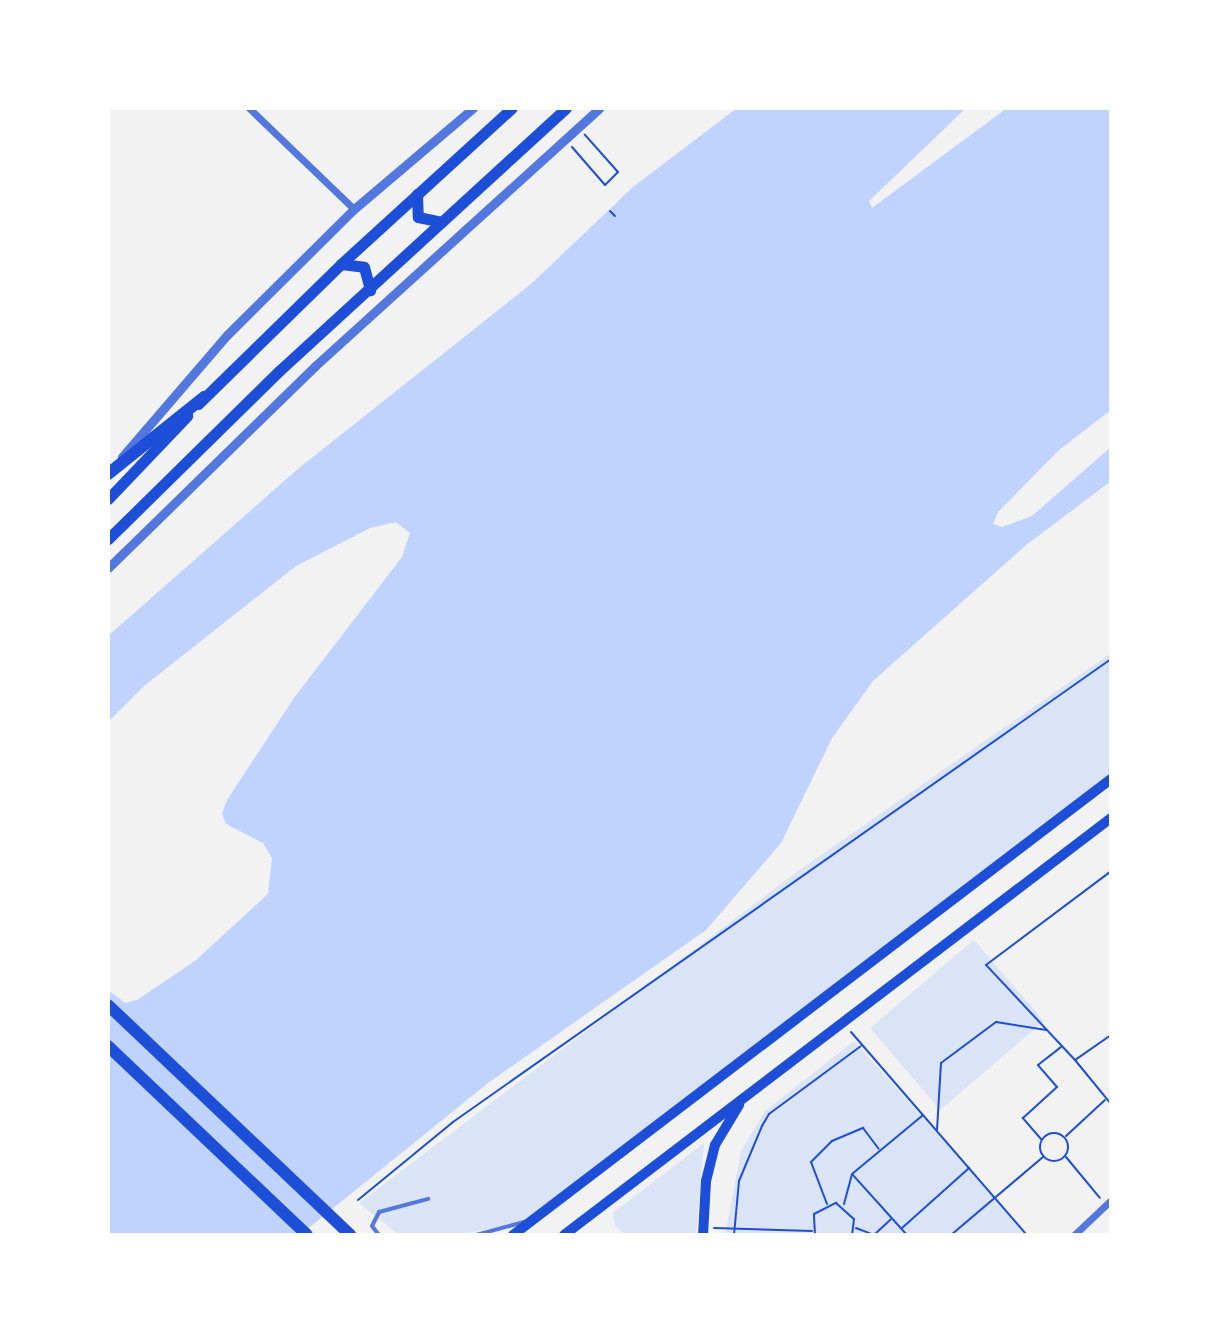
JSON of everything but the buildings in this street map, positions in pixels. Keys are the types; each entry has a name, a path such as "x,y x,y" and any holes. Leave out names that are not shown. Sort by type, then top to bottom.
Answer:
{"highway":[{"path":"108,473 204,397"},
{"path":"108,1005 350,1235"},
{"path":"108,1046 307,1235"}],"main road":[{"path":"108,499 204,397 341,264 512,108"},
{"path":"108,539 566,108"},
{"path":"418,193 414,203 418,217 432,224 442,222"},
{"path":"341,264 364,267 370,290"},
{"path":"513,1235 1111,779"},
{"path":"564,1235 1111,818"},
{"path":"704,1231 715,1145 742,1099"}],"street":[{"path":"249,108 354,209"},
{"path":"108,473 227,335 354,209 473,108"},
{"path":"108,568 315,366 600,108"},
{"path":"1074,1235 1108,1202"}],"lane":[{"path":"379,1235 372,1226 379,1212 428,1199"},
{"path":"476,1235 532,1220"}],"path":[{"path":"579,129 618,172 605,185"},
{"path":"610,211 615,216"},
{"path":"358,1200 453,1122 1111,659"},
{"path":"1111,871 986,965 1075,1060 1111,1104"},
{"path":"842,1022 1027,1235"},
{"path":"937,1131 941,1063 996,1022 1047,1030"},
{"path":"1075,1060 1111,1035"},
{"path":"734,1235 747,1151 769,1114 863,1045"},
{"path":"1043,1157 1041,1139 1023,1118 1057,1087 1038,1065 1062,1046"},
{"path":"1107,1099 1065,1137 1065,1156 1108,1202"},
{"path":"892,1219 874,1235 855,1227 844,1206 852,1174 923,1115"},
{"path":"827,1204 811,1162 832,1141 863,1128 880,1150"},
{"path":"1041,1139 1051,1132 1065,1137"},
{"path":"1043,1157 1054,1161 1065,1156"},
{"path":"951,1235 1043,1157"},
{"path":"901,1229 969,1168"},
{"path":"852,1174 907,1235"},
{"path":"704,1231 734,1228 814,1233 814,1214 827,1204 844,1206"},
{"path":"852,1235 855,1227"}],"shaded area":[{"path":"1111,653 1111,780 532,1220 457,1235 398,1234 359,1203 798,871"},
{"path":"974,940 1044,1021 940,1110 870,1028"},
{"path":"854,1041 1029,1235 725,1235 741,1151 765,1111"},
{"path":"704,1143 696,1235 626,1235 615,1226 613,1213"}],"water":[{"path":"737,108 966,108 869,201 872,208 1007,108 1111,108 1111,410 1059,450 998,512 993,524 1002,527 1032,516 1111,447 1111,481 1025,546 873,681 832,738 781,843 706,930 488,1083 300,1235 108,1235 108,990 125,1003 137,1000 195,961 268,894 272,858 263,843 226,824 222,814 227,800 294,698 402,557 410,533 396,522 370,528 296,566 144,686 108,722 108,636 299,468 531,284 633,187"}]}
